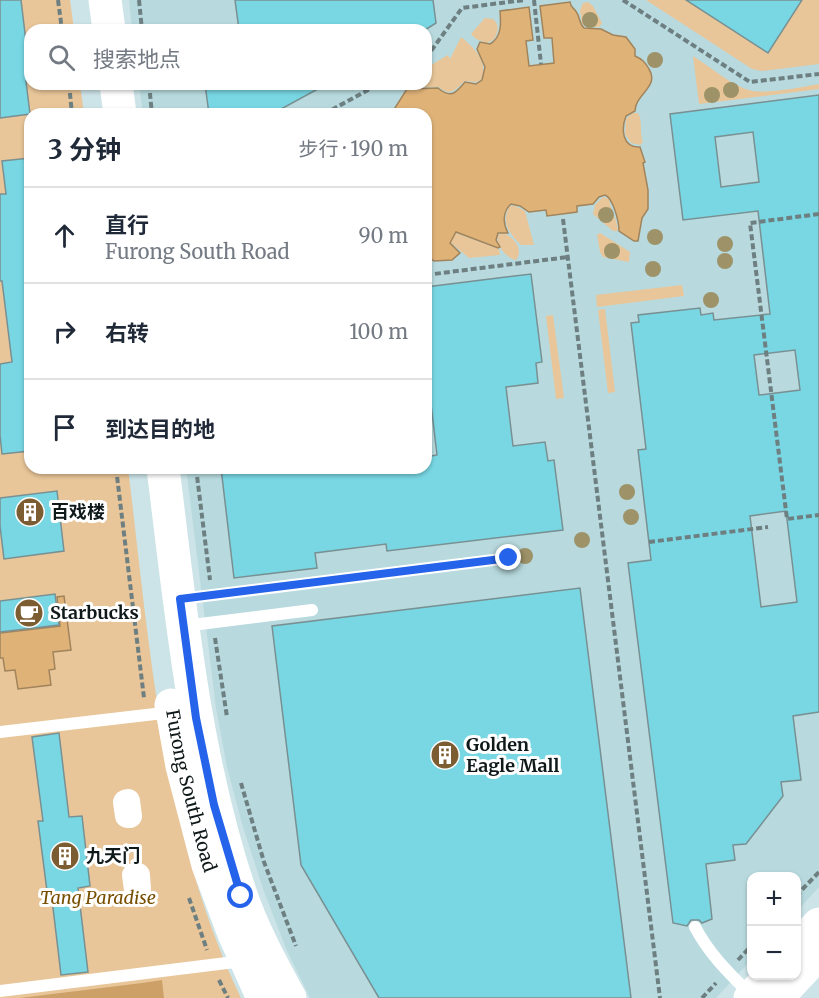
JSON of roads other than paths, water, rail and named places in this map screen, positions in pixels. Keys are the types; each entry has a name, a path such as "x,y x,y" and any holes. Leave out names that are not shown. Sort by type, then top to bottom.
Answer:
{"main road":[{"path":"86,0 89,24"},
{"path":"105,0 108,24"},
{"path":"97,90 99,108"},
{"path":"117,90 119,108"},
{"name":"Furong South Road","path":"144,474 172,711 182,766 208,865 234,934 262,998"},
{"name":"Furong South Road","path":"165,474 196,718 214,805 241,896 273,967 290,998"},
{"path":"801,943 819,924"},
{"path":"762,992 819,953"}],"lane":[{"path":"181,612 212,595 509,558"},
{"path":"181,612 215,622 312,610"},
{"path":"0,732 172,711"},
{"path":"696,927 703,942 718,961 762,992"},
{"path":"0,991 245,960"}],"place":[{"name":"百戏楼","path":"30,512"},
{"name":"Starbucks","path":"29,613"},
{"name":"Golden Eagle Mall","path":"445,755"},
{"name":"九天门","path":"65,856"}],"park label":[{"name":"Tang Paradise","path":"98,898"}]}
